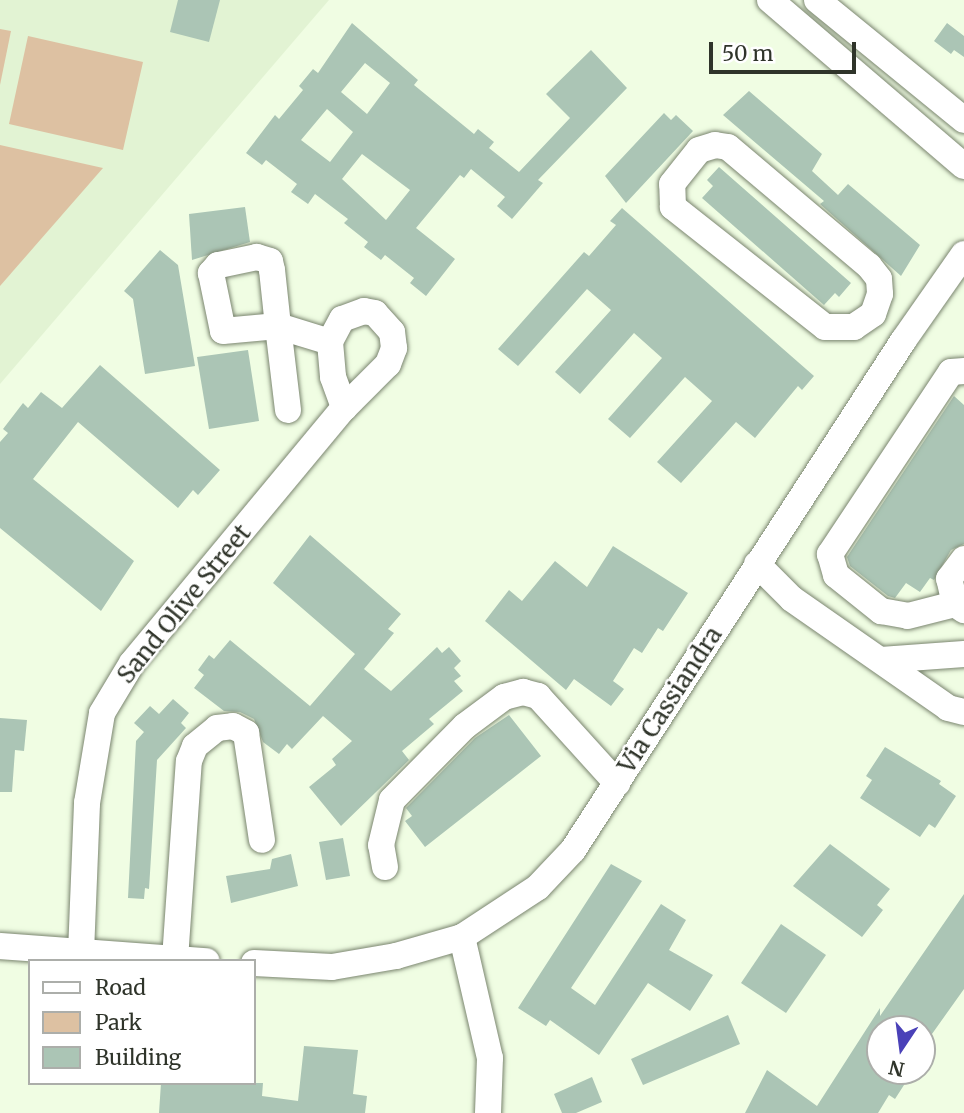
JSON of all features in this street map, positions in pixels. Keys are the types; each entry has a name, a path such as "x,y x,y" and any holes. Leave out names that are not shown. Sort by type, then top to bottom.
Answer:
{"street":[{"path":"771,0 964,166"},
{"path":"817,0 964,120"},
{"path":"715,145 728,147 869,266 879,279 880,294 873,314 853,327 825,327 673,207 672,184 699,150 715,145"},
{"name":"Via Cassiandra","path":"256,963 366,964 462,937 538,887 573,850 903,341 964,254"},
{"name":"Sand Olive Street","path":"81,953 87,803 102,713 132,663 344,408 388,364 394,348 392,332 386,320 364,311 342,319 330,342"},
{"path":"873,314 903,341"},
{"path":"289,410 278,326 330,342 333,377 344,408"},
{"path":"964,371 951,372 830,554 836,575 881,611 908,616 959,607 949,579 964,559"},
{"path":"757,564 792,599 948,708 964,712"},
{"path":"881,660 964,654"},
{"path":"385,867 381,845 392,800 465,726 504,697 523,692 538,695 617,783"},
{"path":"0,946 175,959 189,761 195,746 217,728 233,726 246,733 262,840"},
{"path":"462,937 490,1058 492,1111"}],"shaded area":[{"path":"0,0 329,0 0,384"}],"green space":[{"path":"0,29 11,31 0,85"},
{"path":"28,36 143,62 123,150 9,124"},
{"path":"0,145 103,168 0,286"}],"building":[{"path":"178,0 220,0 209,42 170,32"},
{"path":"352,23 418,80 414,85 474,134 478,129 494,142 489,148 519,172 570,118 546,94 591,50 627,88 538,180 543,183 512,219 497,206 505,197 471,169 464,178 460,175 416,228 455,259 426,296 410,283 414,278 385,255 381,260 364,247 368,242 344,223 348,219 315,194 308,204 291,192 297,184 266,160 262,165 246,153 275,115 279,119 303,90 299,86 313,69 318,73","holes":["365,63 390,83 367,114 341,92","327,109 353,132 330,162 301,140","362,154 410,190 386,220 342,179"]},
{"path":"947,23 964,36 964,57 954,50 951,54 934,41"},
{"path":"749,91 822,154 812,171 838,195 848,184 920,245 901,276 820,204 824,201 723,115"},
{"path":"664,113 671,120 676,115 693,131 626,203 605,176"},
{"path":"719,167 851,283 839,297 835,293 824,305 702,198 713,186 707,180"},
{"path":"245,207 250,242 192,260 189,214"},
{"path":"622,208 814,376 802,390 798,386 755,438 736,422 681,483 657,462 712,401 685,377 630,438 608,419 662,358 634,333 580,394 555,372 611,310 587,289 518,366 498,349 584,252 589,256 616,225 610,221"},
{"path":"160,250 178,265 195,366 145,374 133,299 124,291"},
{"path":"248,350 259,421 209,429 197,357"},
{"path":"100,365 220,470 198,495 193,490 178,508 78,422 33,479 134,561 101,611 0,528 0,442 8,433 3,429 23,403 28,408 41,392 62,408"},
{"path":"954,396 964,405 964,544 951,550 934,580 930,578 920,592 906,583 895,598 888,596 850,566 847,557"},
{"path":"310,535 401,614 388,629 394,633 364,669 391,691 437,647 442,653 449,647 461,661 454,668 461,676 454,681 463,691 429,719 434,724 402,751 409,760 341,826 309,787 336,765 332,759 352,741 323,716 292,749 287,744 279,754 263,742 254,719 240,712 224,711 194,688 204,675 198,670 209,655 214,659 230,640 310,706 355,654 273,583"},
{"path":"613,546 688,593 663,631 658,628 642,653 634,648 613,681 624,689 611,706 574,679 566,690 485,621 509,590 522,601 555,561 587,587"},
{"path":"173,699 189,713 181,723 186,728 157,760 149,889 145,888 144,899 128,898 136,741 144,732 134,723 150,706 159,714"},
{"path":"509,715 541,756 425,847 405,821 412,816 406,808 475,738"},
{"path":"0,718 27,720 24,751 15,750 12,792 0,792"},
{"path":"885,747 941,781 939,784 956,796 935,828 929,824 920,837 860,798 872,780 866,776"},
{"path":"343,838 350,876 326,880 319,842"},
{"path":"830,844 890,889 877,905 883,910 862,937 793,886"},
{"path":"291,854 298,886 231,903 226,876 270,869 272,859"},
{"path":"611,864 642,881 571,988 595,1005 661,904 686,920 669,950 713,975 690,1011 648,983 599,1055 550,1020 546,1026 518,1008"},
{"path":"964,894 964,989 936,1028 936,1015 881,1015"},
{"path":"781,924 826,955 786,1013 741,983"},
{"path":"728,1015 740,1044 643,1085 631,1059"},
{"path":"866,1030 866,1085 904,1085 895,1099 889,1095 878,1113 745,1113 767,1070 817,1106"},
{"path":"304,1046 358,1050 353,1094 367,1096 365,1113 159,1113 161,1085 263,1083 262,1096 298,1101"},
{"path":"592,1077 602,1102 576,1113 562,1113 554,1094"}]}
